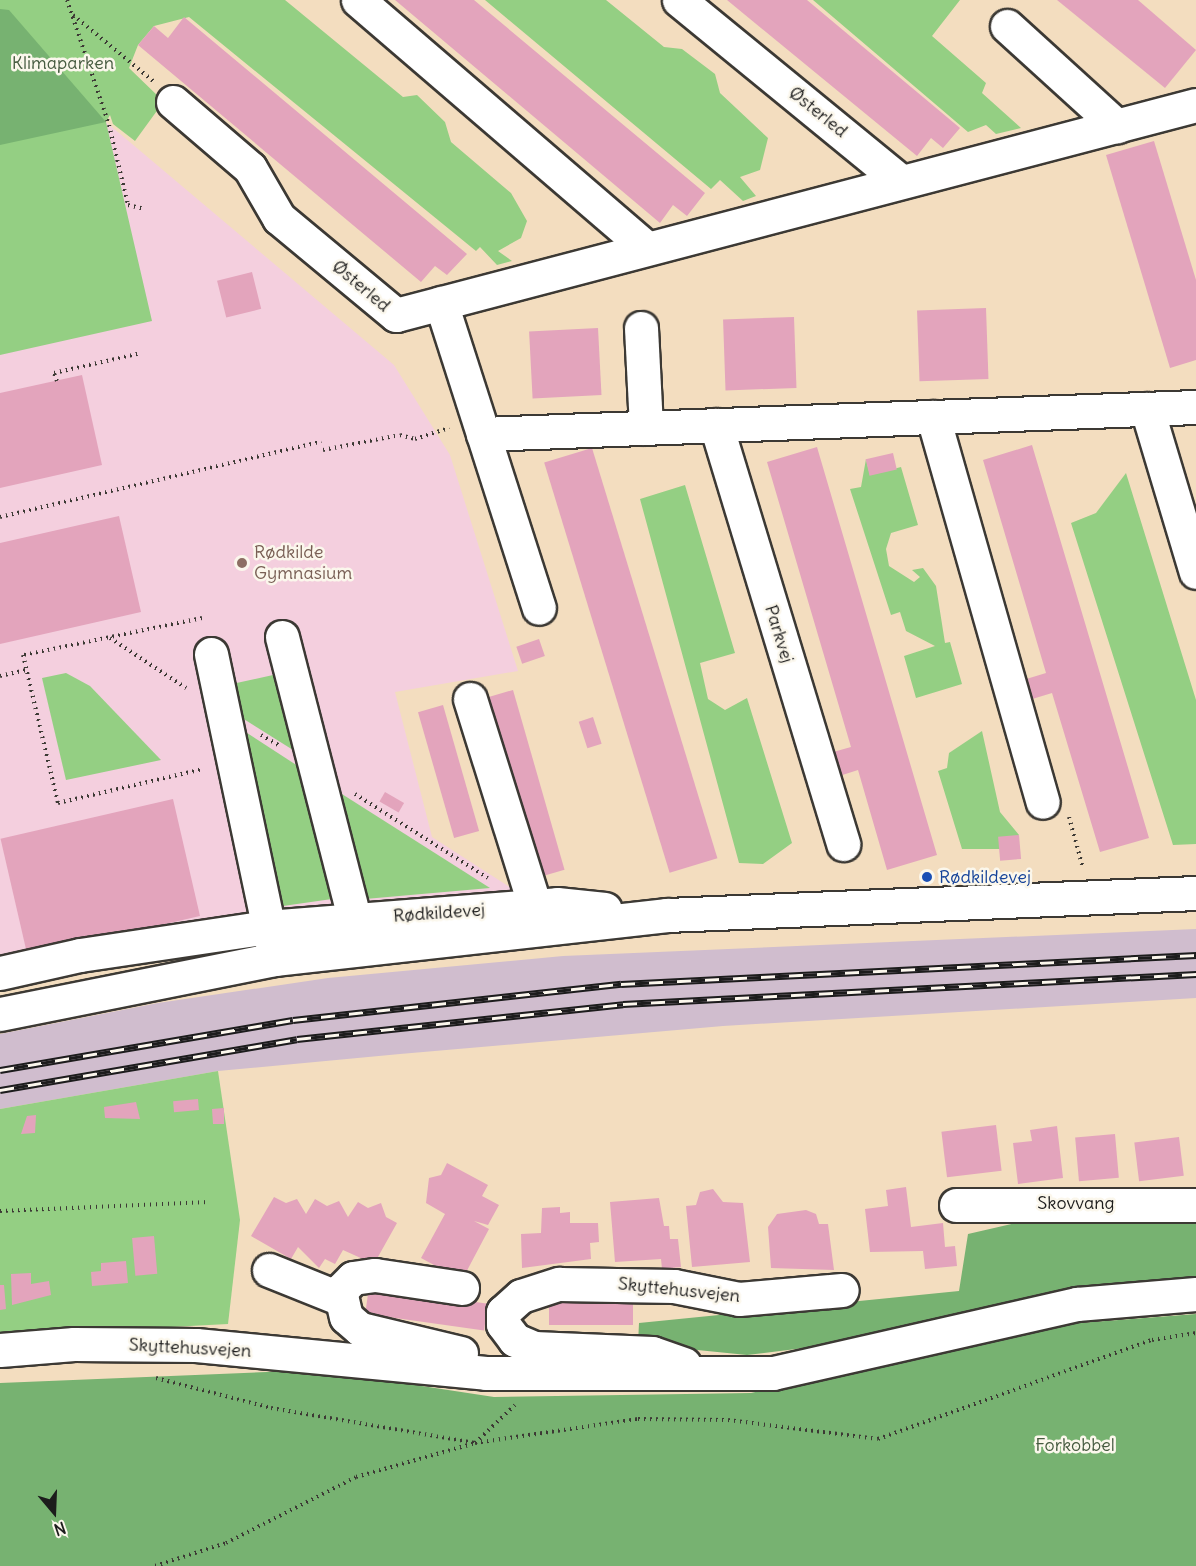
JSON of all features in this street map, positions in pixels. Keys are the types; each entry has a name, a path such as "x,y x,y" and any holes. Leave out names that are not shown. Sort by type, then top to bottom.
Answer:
{"street":[{"path":"357,0 644,246"},
{"name":"Østerled","path":"680,0 899,180"},
{"path":"1007,26 1117,126"},
{"name":"Østerled","path":"173,102 250,168 279,218 396,315 644,246 1196,105"},
{"path":"441,303 538,608"},
{"path":"641,328 646,428"},
{"path":"481,426 646,428 1196,407"},
{"path":"1147,409 1196,572"},
{"path":"933,417 1043,802"},
{"name":"Parkvej","path":"716,425 843,844"},
{"path":"282,637 358,934"},
{"path":"210,654 230,763 275,959"},
{"path":"470,699 535,906"},
{"name":"Rødkildevej","path":"0,973 80,955 267,927 358,934 667,915 1196,893"},
{"name":"Rødkildevej","path":"0,1014 275,959 358,934 535,906 667,915"},
{"name":"Skovvang","path":"956,1205 1196,1205"},
{"path":"269,1270 341,1299"},
{"path":"462,1288 375,1275 353,1278 340,1291 346,1317 360,1329 478,1358 486,1373"},
{"name":"Skyttehusvejen","path":"708,1373 652,1353 534,1347 515,1340 503,1324 503,1312 520,1296 559,1284 674,1286 739,1299 842,1290"},
{"name":"Skyttehusvejen","path":"0,1350 74,1344 196,1345 486,1373 545,1375 773,1373 1043,1310 1196,1294"}],"path":[{"path":"67,0 109,125 128,205 145,209"},
{"path":"72,15 173,102"},
{"path":"57,381 54,373 141,353"},
{"path":"323,450 400,435 415,439 481,426"},
{"path":"0,517 321,442"},
{"path":"202,618 23,655 58,803 230,763"},
{"path":"0,676 27,670"},
{"path":"1043,802 1066,807 1083,870 1085,899"},
{"path":"0,1211 209,1202"},
{"path":"155,1566 226,1543 356,1477 475,1443 545,1375"}],"shaded area":[{"name":"Rødkilde Gymnasium","path":"106,122 394,365 450,455 518,671 395,692 432,837 519,893 0,980 0,145"},
{"path":"1196,929 1196,998 723,1026 400,1054 218,1071 0,1109 0,1034 158,1003 328,978 563,956"}],"green space":[{"name":"Klimaparken","path":"0,0 285,0 403,97 417,95 445,122 451,142 511,193 527,221 521,238 498,251 512,261 497,265 480,247 476,251 189,17 154,26 138,45 129,68 160,98 159,108 135,141 113,124 110,115 106,122 152,321 0,355"},
{"path":"485,0 606,0 664,47 682,49 715,74 720,93 768,138 760,170 740,177 756,196 743,201 720,180 711,189"},
{"path":"813,0 960,0 932,36 986,83 982,93 1021,128 996,134 986,125 968,132"},
{"path":"0,9 9,10 106,122 0,145"},
{"path":"866,459 870,475 901,467 918,525 891,533 886,549 889,566 914,582 920,577 912,570 923,568 936,586 945,643 950,642 962,684 916,698 904,656 935,646 906,631 900,612 891,615 850,489 861,487"},
{"path":"1126,473 1196,700 1196,844 1173,845 1071,523 1096,513"},
{"path":"685,485 735,653 700,663 708,699 725,710 747,698 792,843 763,864 739,863 640,499"},
{"path":"66,673 90,686 161,760 66,780 42,678"},
{"path":"282,673 301,755 239,716 232,684"},
{"path":"244,731 304,770 332,899 283,906"},
{"path":"982,731 1000,812 1019,835 1000,849 962,849 938,771 947,768 949,753"},
{"path":"334,789 490,888 365,899"},
{"path":"218,1071 240,1220 228,1324 0,1336 0,1109"},
{"path":"1029,1220 1196,1223 1196,1282 1056,1292 812,1347 747,1355 638,1344 639,1323 959,1291 968,1234"},
{"name":"Forkobbel","path":"1196,1314 1196,1566 0,1566 0,1383 317,1370 494,1397 751,1393 1054,1325"}],"building":[{"path":"395,0 474,0 705,193 687,216 673,205 660,223"},
{"path":"727,0 807,0 960,128 943,148 931,138 917,156"},
{"path":"1057,0 1138,0 1196,50 1165,88"},
{"path":"184,17 467,254 447,275 435,266 421,282 138,45 154,26 168,38"},
{"path":"1154,141 1196,280 1196,360 1170,368 1106,155"},
{"path":"252,272 261,309 226,318 217,281"},
{"path":"986,308 988,379 920,381 917,310"},
{"path":"794,317 796,388 726,390 723,319"},
{"path":"598,328 602,395 533,399 529,332"},
{"path":"82,375 102,465 0,488 0,393"},
{"path":"1032,445 1149,838 1100,852 1052,693 1029,700 1023,680 1046,673 983,460"},
{"path":"817,447 937,855 887,870 858,770 833,778 826,754 851,747 767,462"},
{"path":"592,448 717,858 670,873 544,463"},
{"path":"893,453 897,470 870,476 866,459"},
{"path":"119,516 141,612 0,644 0,543"},
{"path":"539,639 545,656 522,664 516,647"},
{"path":"513,690 565,870 539,877 487,697"},
{"path":"443,705 479,831 454,838 418,712"},
{"path":"593,717 602,744 587,748 579,722"},
{"path":"385,792 404,803 399,813 380,802"},
{"path":"173,799 200,916 28,956 1,839"},
{"path":"1019,835 1021,859 1000,861 998,837"},
{"path":"198,1099 199,1110 174,1112 173,1101"},
{"path":"136,1102 140,1119 105,1118 104,1107"},
{"path":"224,1108 224,1124 213,1124 212,1109"},
{"path":"36,1115 35,1133 21,1134 27,1116"},
{"path":"996,1125 1002,1171 947,1177 941,1132"},
{"path":"1057,1126 1063,1178 1018,1184 1013,1143 1032,1141 1030,1130"},
{"path":"1115,1134 1119,1178 1079,1181 1075,1137"},
{"path":"1179,1137 1184,1176 1139,1181 1134,1142"},
{"path":"447,1163 488,1185 482,1196 499,1205 488,1225 474,1221 489,1229 462,1280 421,1258 445,1214 426,1203 429,1178 441,1175"},
{"path":"906,1187 911,1227 943,1223 945,1247 955,1246 957,1266 925,1269 923,1251 870,1252 865,1209 888,1206 886,1190"},
{"path":"713,1189 723,1202 743,1203 750,1262 692,1267 686,1206 696,1205 700,1192"},
{"path":"274,1197 286,1203 297,1199 306,1214 315,1199 327,1206 339,1201 348,1217 358,1202 368,1208 381,1203 386,1217 397,1223 374,1264 343,1250 335,1264 325,1259 319,1268 298,1247 291,1259 251,1236"},
{"path":"659,1198 664,1226 669,1226 670,1239 678,1239 681,1267 662,1269 661,1259 615,1262 610,1202"},
{"path":"560,1207 560,1213 570,1212 570,1223 598,1223 599,1242 590,1243 591,1259 522,1268 521,1234 541,1233 542,1208"},
{"path":"806,1210 816,1214 819,1224 828,1224 834,1270 771,1268 768,1227 777,1214"},
{"path":"154,1236 157,1274 135,1276 132,1238"},
{"path":"126,1261 128,1283 92,1286 91,1272 101,1271 101,1263"},
{"path":"31,1273 31,1284 49,1281 51,1295 12,1305 11,1274"},
{"path":"0,1285 4,1285 6,1309 0,1310"},
{"path":"369,1287 488,1304 484,1330 365,1314"},
{"path":"549,1297 633,1297 633,1325 549,1325"}],"railway":[{"path":"0,1070 293,1020 621,984 1196,955"},
{"path":"0,1090 297,1039 623,1004 1196,974"}],"place":[{"name":"Rødkilde Gymnasium","path":"242,563"},
{"name":"Rødkildevej","path":"927,877"}]}
